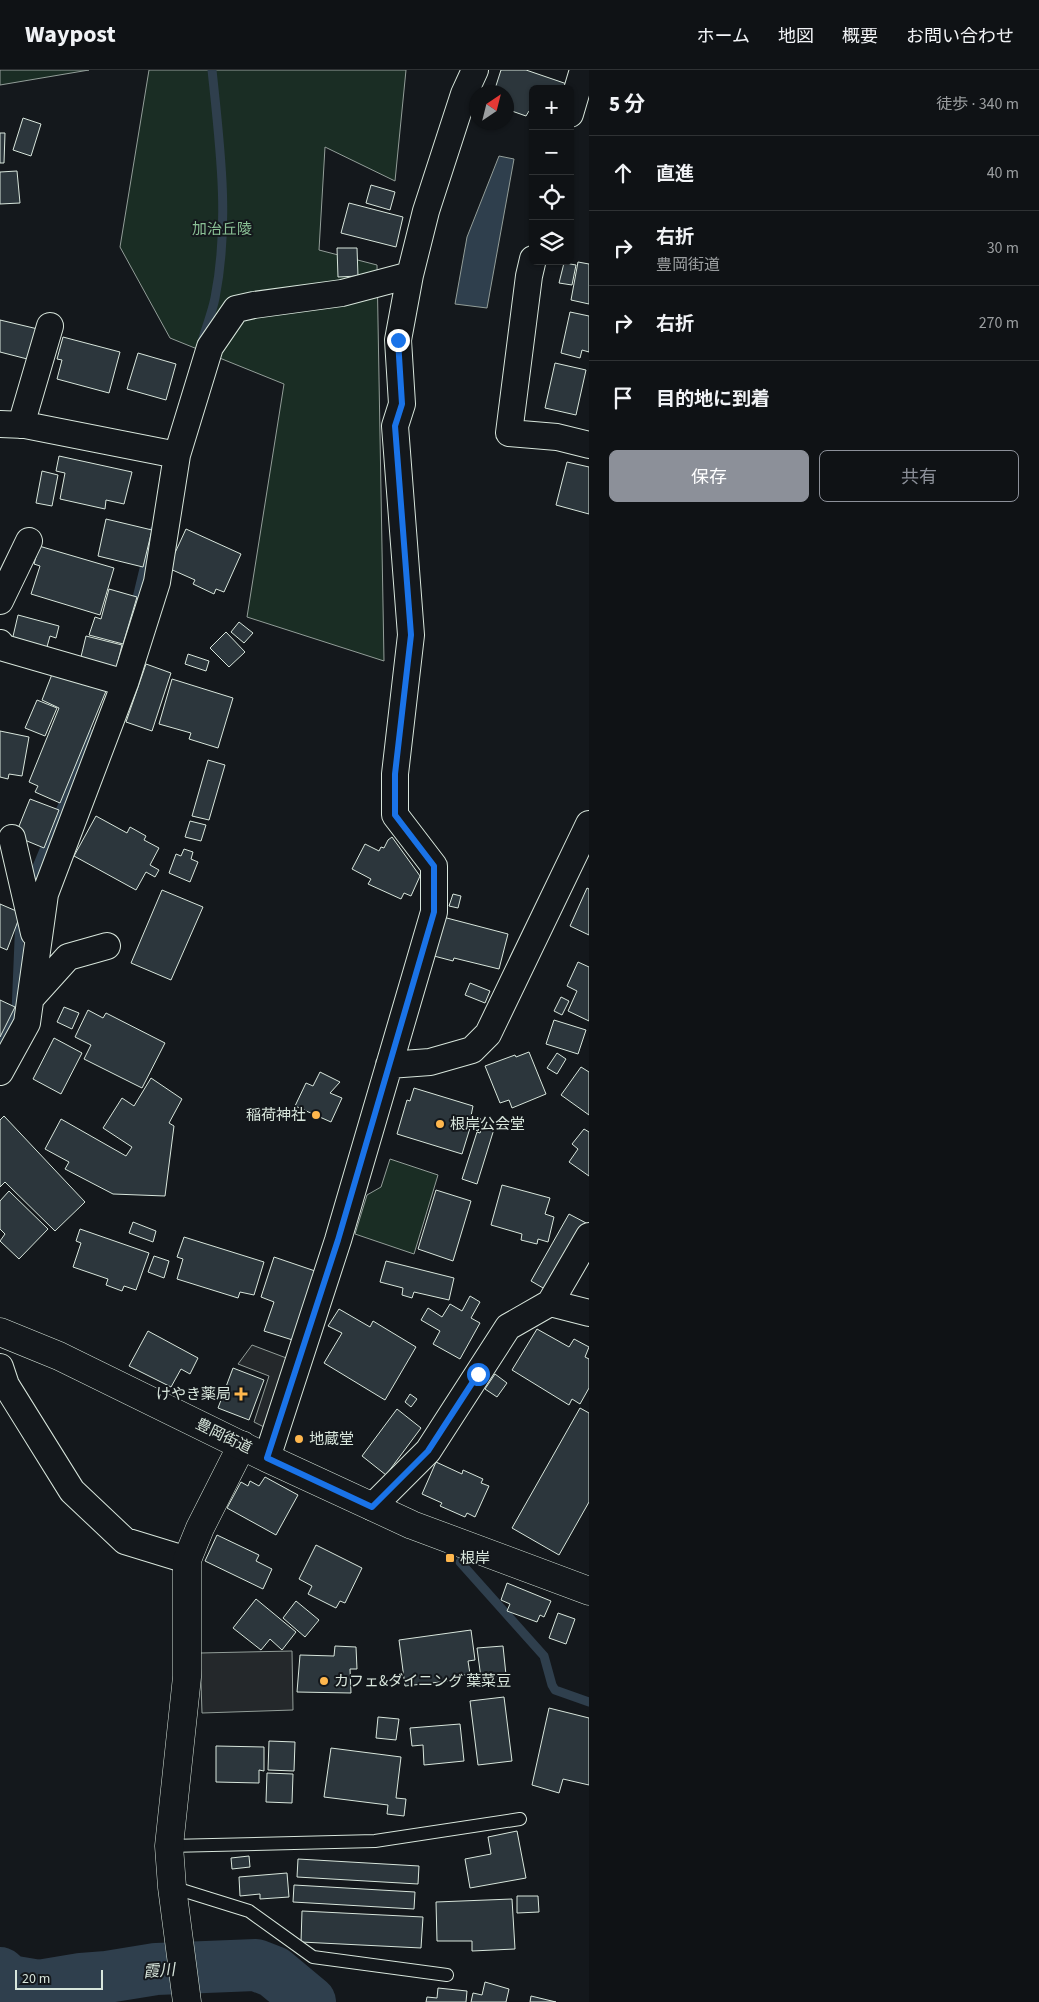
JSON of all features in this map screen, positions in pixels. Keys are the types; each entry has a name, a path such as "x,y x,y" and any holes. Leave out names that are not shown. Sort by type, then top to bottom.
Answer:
{"main road":[{"name":"豊岡街道","path":"0,1332 59,1356 267,1458 412,1525 589,1591"},
{"path":"187,2000 169,1846 187,1677 187,1560 200,1528 242,1445"}],"street":[{"path":"267,1458 338,1240 434,912 434,866 395,815 395,774 411,635 395,426 402,404 398,340 410,275 426,211 464,94 476,70"},
{"path":"574,100 583,70"},
{"path":"531,265 528,276 509,433 557,436 589,445"},
{"path":"0,1072 27,1023 45,894 125,683 157,582 177,455 210,347 236,310 254,305 342,293 410,275"},
{"path":"50,326 10,425 177,455"},
{"path":"0,601 29,541"},
{"path":"0,642 4,648 125,683"},
{"path":"389,1065 430,1062 472,1050 488,1034 589,824"},
{"path":"12,838 37,949"},
{"path":"31,998 68,957 107,946"},
{"path":"372,1507 428,1451 508,1327 550,1303 589,1236"},
{"path":"550,1303 589,1313"},
{"path":"2,1382 72,1491 125,1541 187,1560"}],"lane":[{"path":"169,1846 375,1841 520,1818"},
{"path":"174,1898 248,1911 313,1957 447,1975"}],"green space":[{"path":"0,70 89,70 0,85"},
{"name":"加治丘陵","path":"149,70 406,70 395,181 325,147 319,250 377,265 384,661 247,617 284,384 170,338 120,247"},
{"path":"390,1159 438,1175 414,1254 355,1234 367,1195 381,1187"}],"shaded area":[{"path":"252,1345 289,1359 266,1428 254,1422 269,1376 238,1364"},
{"path":"292,1651 293,1710 202,1713 200,1653"}],"water":[{"path":"499,156 514,159 487,308 455,304 467,237"}],"building":[{"path":"501,70 526,70 567,84 529,85 529,111 526,116 514,112 514,85 496,85"},
{"path":"23,118 41,124 31,156 13,150"},
{"path":"0,133 5,133 4,163 0,163"},
{"path":"17,171 20,203 0,204 0,172"},
{"path":"371,185 395,192 390,210 366,203"},
{"path":"349,203 403,217 396,247 341,233"},
{"path":"337,248 357,248 358,276 338,277"},
{"path":"578,262 589,264 589,304 571,300"},
{"path":"564,265 576,265 572,285 559,283"},
{"path":"570,312 589,316 589,352 582,350 580,358 561,353"},
{"path":"0,320 42,330 35,361 0,352"},
{"path":"63,337 120,352 109,393 57,379 62,360 57,359"},
{"path":"138,353 176,364 166,400 127,389"},
{"path":"555,363 586,370 576,415 545,408"},
{"path":"59,456 132,472 124,504 106,500 105,509 60,499 65,473 56,471"},
{"path":"567,462 589,467 589,514 556,505"},
{"path":"42,471 58,475 52,506 36,503"},
{"path":"106,519 152,530 143,567 98,556"},
{"path":"186,529 241,554 224,592 216,589 214,594 193,584 195,580 168,568"},
{"path":"39,546 114,568 100,615 31,594 40,566 34,564"},
{"path":"109,589 137,597 123,644 89,635 95,617 101,619"},
{"path":"18,615 59,626 56,638 50,636 45,654 11,645"},
{"path":"239,622 253,633 244,643 231,632"},
{"path":"226,632 245,652 229,667 210,648"},
{"path":"86,636 122,645 115,673 79,665"},
{"path":"188,654 209,661 206,671 185,664"},
{"path":"146,664 171,673 152,731 126,722"},
{"path":"54,669 106,691 60,803 35,792 38,786 29,782 59,708 42,700"},
{"path":"172,679 233,698 218,748 189,739 191,733 159,724"},
{"path":"37,700 57,708 45,736 25,728"},
{"path":"0,731 29,737 22,776 9,774 8,779 0,777"},
{"path":"208,760 225,765 209,820 192,816"},
{"path":"30,799 59,810 44,848 15,836"},
{"path":"96,816 127,833 130,827 146,836 144,840 159,848 150,865 159,870 155,877 146,872 136,890 74,856"},
{"path":"190,821 206,825 201,841 185,837"},
{"path":"392,837 420,876 411,896 404,893 401,899 368,884 371,879 352,869 365,844 379,851 381,847 384,848"},
{"path":"184,849 193,852 191,859 198,862 190,882 169,873 176,854 181,856"},
{"path":"587,888 589,889 589,935 570,926"},
{"path":"162,890 203,907 171,980 131,963"},
{"path":"453,894 461,896 458,908 449,906"},
{"path":"0,904 21,913 7,950 0,947"},
{"path":"443,917 508,934 499,969 454,958 453,961 434,956"},
{"path":"578,962 589,967 589,1021 568,1011 577,991 567,986"},
{"path":"470,983 490,991 485,1003 465,995"},
{"path":"561,997 569,1001 562,1015 554,1011"},
{"path":"0,1000 15,1007 0,1037"},
{"path":"64,1007 79,1013 72,1029 57,1022"},
{"path":"88,1010 103,1018 106,1013 165,1043 142,1088 84,1059 91,1045 75,1037"},
{"path":"554,1020 586,1030 578,1054 546,1044"},
{"path":"54,1038 82,1053 61,1094 33,1079"},
{"path":"529,1052 546,1094 512,1108 509,1100 500,1103 485,1066"},
{"path":"557,1053 566,1059 557,1074 547,1068"},
{"path":"581,1067 589,1072 589,1115 561,1095"},
{"path":"320,1072 340,1082 330,1093 342,1098 331,1122 295,1106 306,1083 313,1086"},
{"path":"151,1078 182,1099 169,1123 174,1126 165,1196 113,1194 65,1169 69,1162 45,1149 61,1119 126,1156 132,1147 103,1128 122,1098 134,1106"},
{"name":"根岸公会堂","path":"414,1088 473,1106 471,1116 481,1119 478,1131 470,1128 462,1154 397,1134 407,1100 410,1101"},
{"path":"4,1116 85,1202 55,1231 5,1182 0,1187 0,1120"},
{"path":"483,1125 494,1129 477,1184 462,1179 477,1132 480,1133"},
{"path":"584,1129 589,1132 589,1176 569,1162 578,1149 572,1144"},
{"path":"502,1185 550,1198 545,1214 554,1217 548,1242 538,1239 537,1244 521,1240 522,1234 491,1225"},
{"path":"436,1190 471,1201 453,1261 418,1249"},
{"path":"9,1191 48,1229 19,1259 0,1241 5,1234 0,1229 0,1201"},
{"path":"569,1214 588,1224 550,1292 531,1281"},
{"path":"133,1222 156,1231 153,1242 129,1233"},
{"path":"80,1229 149,1253 136,1290 124,1286 122,1291 106,1285 108,1279 73,1267 81,1243 76,1241"},
{"path":"184,1237 264,1262 254,1295 240,1292 238,1298 177,1279 183,1259 177,1257"},
{"path":"154,1256 169,1261 164,1278 148,1272"},
{"path":"274,1257 321,1273 299,1342 264,1331 274,1302 261,1297"},
{"path":"386,1261 454,1278 449,1300 414,1292 412,1298 402,1295 403,1288 380,1282"},
{"path":"470,1296 480,1302 471,1318 480,1323 460,1359 433,1344 440,1331 421,1320 428,1308 442,1317 450,1304 462,1311"},
{"path":"339,1309 370,1327 373,1321 416,1347 385,1400 324,1363 342,1333 328,1326"},
{"path":"537,1329 569,1347 574,1339 589,1347 585,1357 589,1359 589,1388 580,1404 572,1399 569,1405 512,1370"},
{"path":"148,1331 198,1358 190,1374 181,1369 171,1387 129,1366"},
{"name":"けやき薬局","path":"233,1368 264,1380 249,1420 218,1408"},
{"path":"495,1374 507,1383 497,1397 485,1389"},
{"path":"410,1394 417,1399 411,1407 405,1402"},
{"path":"580,1408 589,1413 589,1502 559,1555 512,1528"},
{"path":"397,1409 421,1428 386,1475 362,1456"},
{"path":"436,1462 462,1474 463,1470 483,1479 481,1483 489,1486 475,1517 467,1513 465,1517 440,1506 442,1503 422,1494"},
{"path":"265,1477 298,1495 276,1535 227,1508 241,1482 248,1486 250,1481 259,1486"},
{"path":"217,1535 259,1555 256,1561 272,1569 263,1589 205,1561"},
{"path":"316,1545 362,1568 345,1603 340,1601 336,1608 308,1594 312,1586 299,1579"},
{"path":"507,1583 551,1601 544,1617 540,1615 537,1622 507,1611 510,1604 501,1600"},
{"path":"256,1599 296,1632 282,1650 270,1639 261,1650 233,1628"},
{"path":"296,1601 319,1620 305,1637 283,1618"},
{"path":"558,1613 575,1619 566,1644 549,1638"},
{"path":"471,1630 475,1660 468,1661 470,1674 458,1676 458,1680 405,1686 399,1640"},
{"name":"カフェ&ダイニング 葉菜豆","path":"335,1646 356,1647 357,1669 350,1669 351,1693 297,1692 300,1655 334,1656"},
{"path":"503,1646 506,1675 481,1678 477,1648"},
{"path":"504,1697 512,1761 478,1765 470,1701"},
{"path":"549,1708 589,1718 589,1785 563,1779 559,1793 532,1785"},
{"path":"378,1717 399,1719 396,1740 376,1738"},
{"path":"460,1724 464,1761 424,1765 423,1745 412,1746 410,1728"},
{"path":"269,1741 295,1742 294,1771 268,1770"},
{"path":"216,1746 264,1747 264,1771 259,1770 259,1783 216,1782"},
{"path":"331,1748 401,1757 396,1798 406,1799 404,1816 387,1814 388,1805 324,1797"},
{"path":"267,1773 293,1774 292,1803 266,1802"},
{"path":"517,1831 526,1878 470,1888 465,1859 491,1854 488,1837"},
{"path":"249,1856 250,1867 232,1869 231,1858"},
{"path":"298,1859 419,1866 418,1884 297,1877"},
{"path":"287,1873 289,1897 260,1899 260,1894 240,1896 239,1877"},
{"path":"294,1885 415,1892 414,1909 293,1902"},
{"path":"517,1896 538,1896 539,1912 517,1913"},
{"path":"512,1899 515,1949 472,1951 472,1941 437,1941 436,1902"},
{"path":"302,1911 423,1917 421,1948 301,1942"},
{"path":"485,1982 509,1989 506,2002 471,2002 473,1993 482,1995"},
{"path":"438,1988 467,1991 466,2002 426,2002 427,1997 437,1998"},
{"path":"531,1996 556,2002 530,2002"}],"waterway":[{"path":"202,342 215,298 220,270 222,241 222,184 212,70"},
{"path":"131,623 153,531"},
{"path":"29,886 92,734"},
{"path":"0,1042 16,1012 20,917"},
{"path":"460,1562 544,1656 555,1690 589,1702"},
{"name":"霞川","path":"0,1973 9,1981 39,1986 156,1969 256,1965 274,1972 310,2002"}],"place":[{"name":"稲荷神社","path":"316,1115"},
{"name":"根岸公会堂","path":"440,1124"},
{"name":"けやき薬局","path":"241,1394"},
{"name":"地蔵堂","path":"299,1439"},
{"name":"根岸","path":"450,1558"},
{"name":"カフェ&ダイニング 葉菜豆","path":"324,1681"}],"route":[{"path":"398,340 402,404 395,426 411,635 395,774 395,815 434,866 434,912 338,1240 267,1458 372,1507 428,1451 478,1374"}]}
